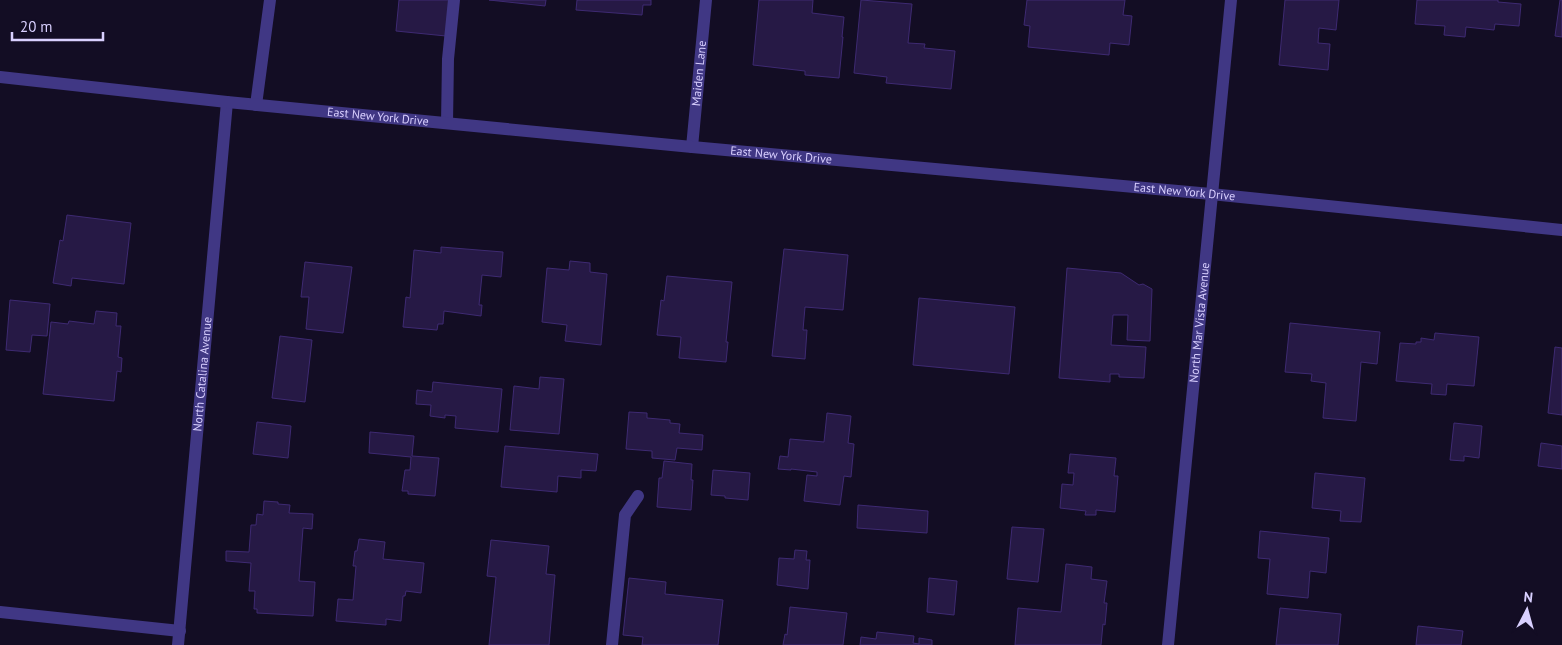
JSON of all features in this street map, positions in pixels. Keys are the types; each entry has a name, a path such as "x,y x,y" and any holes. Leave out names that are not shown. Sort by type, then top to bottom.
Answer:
{"street":[{"path":"256,105 270,0"},
{"path":"448,123 448,59 454,0"},
{"name":"Maiden Lane","path":"692,147 706,0"},
{"name":"North Mar Vista Avenue","path":"1168,645 1231,0"},
{"name":"East New York Drive","path":"0,78 256,105 1211,194 1562,230"},
{"name":"North Catalina Avenue","path":"178,645 227,102"},
{"path":"612,645 624,515 638,496"},
{"path":"0,612 180,631"}],"building":[{"path":"399,0 449,0 446,36 396,31"},
{"path":"489,0 546,0 545,6"},
{"path":"577,0 651,0 651,5 643,5 642,15 576,10"},
{"path":"759,0 813,0 812,13 844,17 839,78 805,75 805,71 753,65"},
{"path":"861,0 912,4 908,43 925,44 924,48 955,51 951,89 886,83 887,77 854,73"},
{"path":"1027,0 1125,0 1123,15 1132,16 1129,45 1110,43 1109,55 1028,47 1030,26 1024,25"},
{"path":"1285,0 1339,0 1336,30 1319,28 1318,43 1330,44 1328,70 1279,65"},
{"path":"1417,0 1498,0 1498,2 1521,4 1519,26 1495,24 1494,30 1466,27 1465,37 1444,35 1445,26 1415,24"},
{"path":"1560,0 1562,0 1562,37 1555,36"},
{"path":"67,215 131,223 124,284 72,278 71,286 53,283 60,240 63,241"},
{"path":"441,247 503,252 501,277 482,275 479,305 482,305 481,316 444,311 443,324 438,324 437,330 403,327 406,297 410,298 414,250 441,253"},
{"path":"784,249 848,255 843,310 805,307 803,330 807,330 805,359 772,356"},
{"path":"570,261 590,263 590,272 607,274 601,345 565,341 567,325 542,322 547,268 569,270"},
{"path":"305,262 352,267 343,333 306,329 309,297 301,297"},
{"path":"1067,268 1121,273 1139,285 1143,284 1152,289 1150,341 1127,340 1128,315 1113,315 1111,345 1146,347 1144,378 1119,377 1119,374 1110,374 1110,382 1059,378"},
{"path":"667,276 732,282 726,362 679,358 681,337 657,335 661,300 664,301"},
{"path":"919,298 1015,307 1009,374 913,365"},
{"path":"10,300 50,304 47,336 32,335 30,352 6,350"},
{"path":"96,311 117,313 116,326 121,326 118,357 122,358 121,372 117,371 114,401 43,394 51,322 68,324 69,321 94,324"},
{"path":"1290,323 1380,332 1377,364 1361,362 1356,421 1323,418 1326,383 1311,381 1312,374 1285,372"},
{"path":"1435,333 1479,337 1474,386 1447,384 1446,395 1431,394 1432,384 1396,381 1400,343 1416,344 1416,342 1421,342 1421,338 1434,340"},
{"path":"280,336 312,340 305,402 272,398"},
{"path":"1555,347 1562,348 1562,415 1548,413"},
{"path":"540,377 564,379 559,434 510,430 514,386 539,389"},
{"path":"433,382 502,389 498,432 455,428 456,416 445,415 445,418 430,416 431,405 416,404 417,390 432,392"},
{"path":"629,412 647,413 647,418 670,420 670,423 680,424 679,433 703,435 702,450 677,448 675,460 652,458 652,451 626,449"},
{"path":"827,413 851,416 848,443 854,444 851,477 844,476 840,505 804,501 807,475 817,476 817,472 778,469 780,456 788,457 790,439 824,442"},
{"path":"257,422 291,426 288,458 253,454"},
{"path":"1454,423 1482,426 1479,458 1464,456 1464,461 1450,460"},
{"path":"370,432 414,436 412,456 439,458 435,496 408,494 408,491 402,491 405,470 410,470 411,457 369,453"},
{"path":"1541,443 1562,446 1562,469 1538,466"},
{"path":"505,446 598,454 596,471 581,470 581,478 558,476 557,492 501,487"},
{"path":"1070,454 1116,458 1114,476 1118,476 1115,512 1096,510 1096,515 1085,515 1086,511 1060,508 1062,484 1073,485 1074,473 1068,473"},
{"path":"664,461 692,464 691,510 657,507 659,478 662,478"},
{"path":"713,470 750,473 748,500 711,495"},
{"path":"1315,473 1365,478 1361,522 1340,521 1341,511 1312,508"},
{"path":"264,501 290,505 289,513 313,514 312,529 303,528 299,581 315,582 313,616 257,613 257,609 254,609 255,591 249,591 251,563 226,561 226,551 249,552 251,525 256,525 257,514 263,515"},
{"path":"858,505 928,511 927,533 857,528"},
{"path":"1012,527 1044,529 1038,582 1007,579"},
{"path":"1260,531 1329,538 1326,573 1310,571 1308,598 1267,594 1270,559 1258,558"},
{"path":"359,539 385,542 383,559 424,563 421,593 406,591 405,596 403,596 401,621 386,619 386,625 336,621 338,599 353,600 356,566 353,566"},
{"path":"491,540 549,546 546,574 555,575 549,645 489,645 496,577 487,576"},
{"path":"795,550 807,551 806,560 810,560 808,589 777,585 779,558 794,559"},
{"path":"1066,564 1092,567 1091,579 1107,581 1104,603 1107,603 1105,625 1103,624 1101,645 1015,645 1018,608 1061,612"},
{"path":"629,578 666,582 665,594 723,600 718,645 642,645 643,637 623,635"},
{"path":"929,578 957,581 954,615 927,612"},
{"path":"790,607 847,613 843,645 783,645 785,634 787,635"},
{"path":"1280,608 1341,614 1338,645 1276,645"},
{"path":"1418,626 1463,631 1461,645 1416,645"},
{"path":"877,632 914,636 913,643 919,644 919,638 932,640 932,645 860,645 861,637 876,639"}]}
